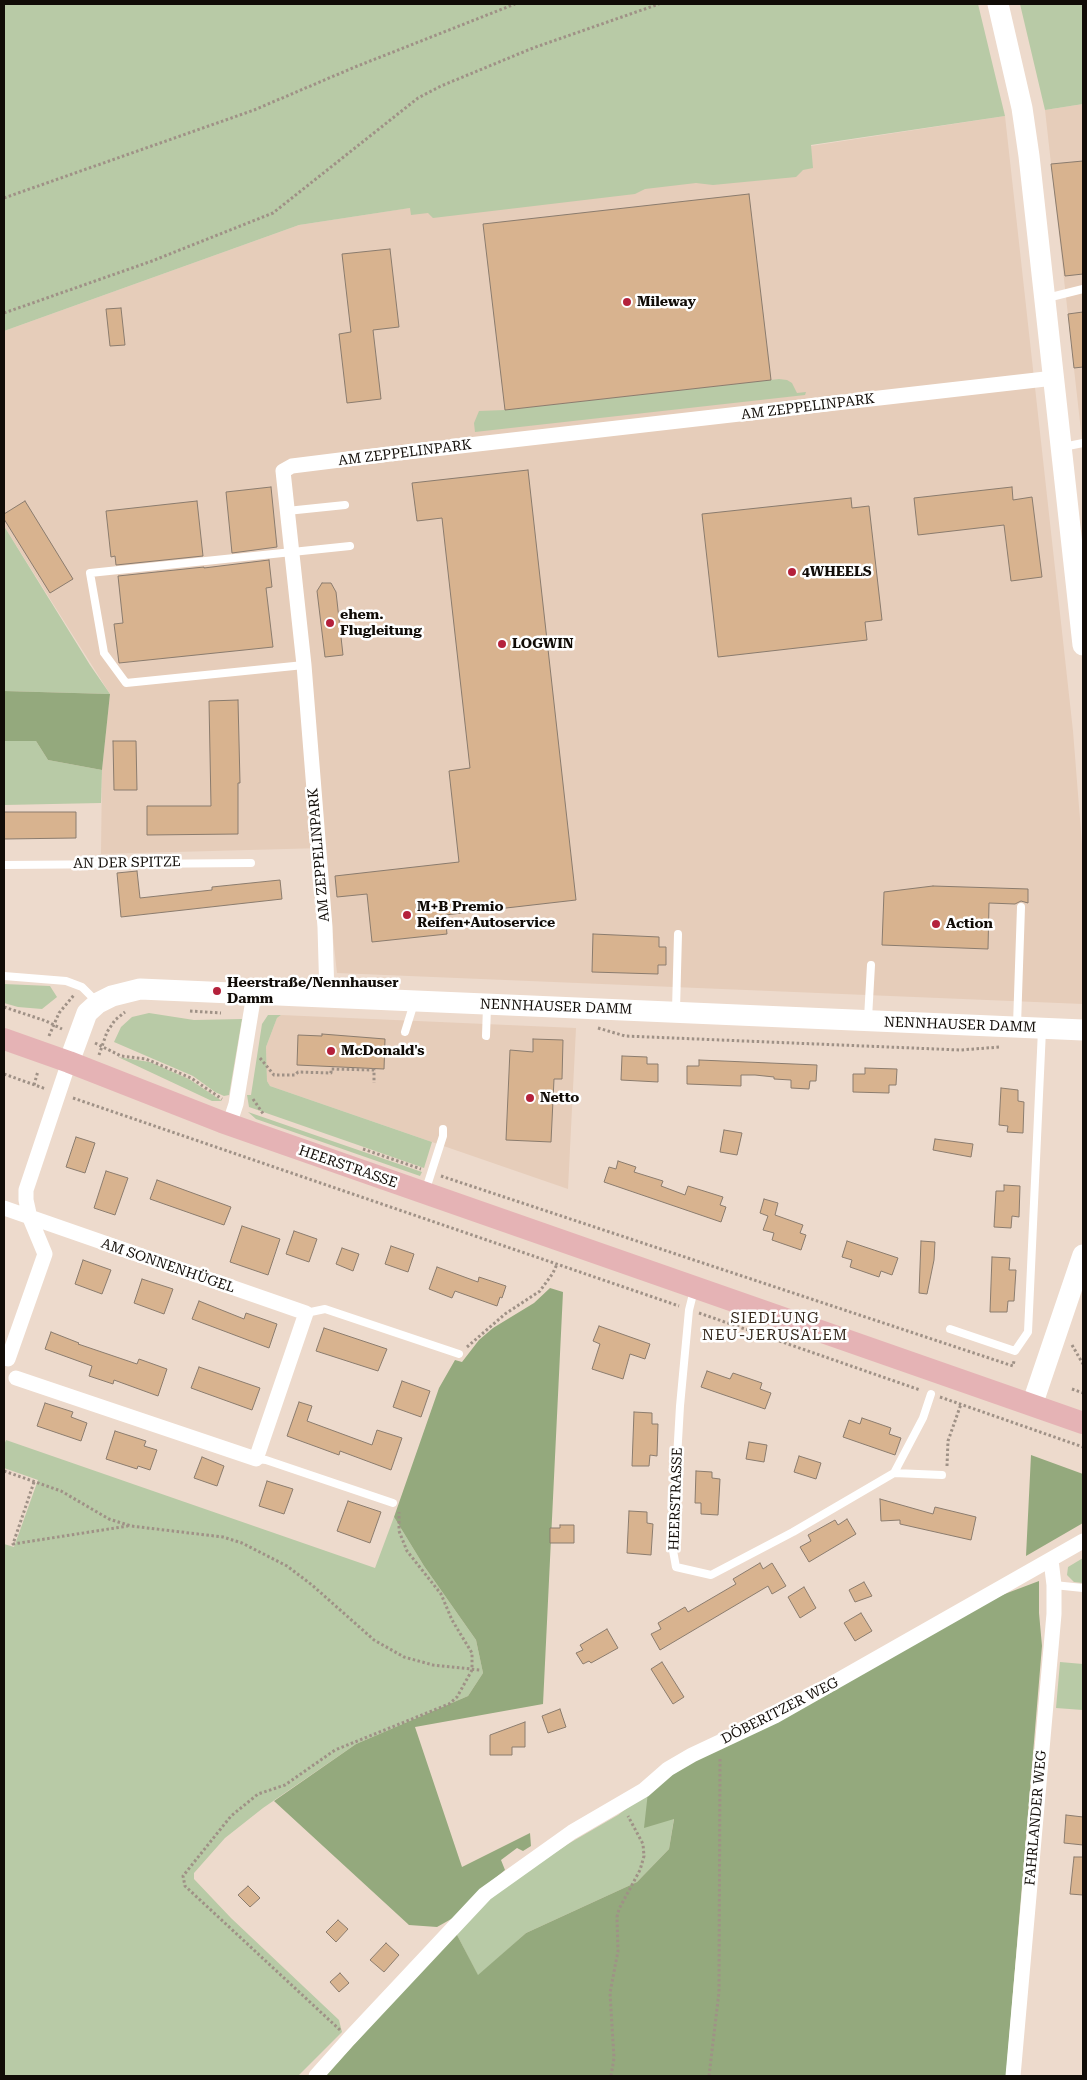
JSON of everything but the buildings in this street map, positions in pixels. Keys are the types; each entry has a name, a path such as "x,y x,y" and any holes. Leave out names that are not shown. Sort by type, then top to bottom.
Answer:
{"main road":[{"path":"998,4 1022,108 1061,447 1081,601 1083,645"},
{"name":"NENNHAUSER DAMM","path":"98,1003 112,996 140,989 1083,1030"},
{"path":"69,1062 87,1013 98,1003"},
{"name":"HEERSTRASSE","path":"4,1039 69,1062 232,1114 424,1194 1083,1423"},
{"path":"1032,1405 1082,1260"}],"street":[{"name":"AM ZEPPELINPARK","path":"327,998 324,928 304,665 283,471 292,466 1054,378"},
{"path":"232,1114 254,994"},
{"path":"69,1062 60,1094 26,1190 30,1218 44,1254 6,1359 16,1367 10,1382 256,1459 306,1313"},
{"name":"AM SONNENHÜGEL","path":"4,1208 306,1313"},
{"name":"DÖBERITZER WEG","path":"316,2076 349,2038 485,1894 572,1832 644,1790 668,1769 784,1711 1083,1541"},
{"name":"FAHRLANDER WEG","path":"1013,2076 1053,1629 1054,1585 1050,1560"}],"lane":[{"path":"1045,298 1083,289"},
{"path":"1061,447 1083,443"},
{"path":"287,511 345,505"},
{"path":"304,665 126,683 104,653 90,574 350,546"},
{"name":"AN DER SPITZE","path":"4,865 250,863"},
{"path":"1017,1027 1021,907"},
{"path":"676,1012 678,934"},
{"path":"868,1021 871,965"},
{"path":"4,976 66,981 82,987 98,1003"},
{"path":"405,1032 414,1001"},
{"path":"486,1036 487,1005"},
{"path":"950,1329 1015,1351 1028,1332 1042,1028"},
{"path":"424,1194 443,1129"},
{"name":"HEERSTRASSE","path":"695,1288 689,1310 680,1406 673,1535 676,1566 711,1575 793,1532 894,1472"},
{"name":"AM SONNENHÜGEL","path":"306,1313 325,1309 458,1354"},
{"path":"931,1394 923,1418 894,1472 942,1475"},
{"path":"256,1459 266,1460 393,1503"},
{"path":"1054,1585 1083,1588"}],"path":[{"path":"4,198 254,110 355,67 515,4"},
{"path":"4,313 152,261 272,213 418,98 441,86 533,48 659,4"},
{"path":"4,1007 46,1021"},
{"path":"187,1010 196,1012 229,1012"},
{"path":"107,1032 115,1020 126,1011"},
{"path":"113,1052 121,1056 146,1059 191,1078 221,1099 232,1114 264,1115 273,1118"},
{"path":"256,1054 274,1075 295,1075 298,1072 331,1073 331,1069 374,1070 374,1084"},
{"path":"4,1074 1083,1447"},
{"path":"250,1093 264,1115"},
{"path":"357,1147 1013,1366"},
{"path":"458,1354 505,1314 540,1291 557,1264"},
{"path":"1072,1389 1083,1394"},
{"path":"942,1475 948,1464 948,1441 961,1404"},
{"path":"4,1471 61,1491 109,1519 131,1526 223,1537 242,1543 287,1566 312,1585 374,1640 404,1658 433,1666 480,1670"},
{"path":"34,1482 13,1544 131,1526"},
{"path":"349,2038 186,1886 183,1876 231,1816 258,1794 285,1785 336,1750 449,1704 457,1698 472,1670 472,1652 452,1620 440,1594 407,1550 399,1531 399,1509"},
{"path":"709,2076 719,1992 720,1742"},
{"path":"611,2076 614,2058 610,1993 618,1951 617,1917 619,1909 640,1870 644,1849 623,1803"}],"shaded area":[{"path":"1083,104 1083,449 1045,110"},
{"path":"1005,116 1073,731 1083,857 1083,1004 337,973 323,848 101,854 102,770 110,694 4,526 4,331 299,225"},
{"path":"281,1015 576,1028 568,1189 270,1086 267,1081 266,1047 277,1018"}],"green space":[{"path":"4,4 978,4 1005,116 811,145 813,168 803,170 796,177 713,185 696,183 645,189 635,194 433,218 428,213 411,215 410,208 299,225 4,331"},
{"path":"1020,4 1083,4 1083,104 1045,110"},
{"path":"779,379 792,383 797,393 806,392 805,395 475,432 474,423 479,411 505,410"},
{"path":"4,526 90,665 110,694 4,691"},
{"path":"4,691 110,694 102,770 48,760 36,741 4,741"},
{"path":"4,741 36,741 48,760 102,770 101,803 4,805"},
{"path":"4,984 50,986 57,997 42,1009 18,1007 4,1003"},
{"path":"149,1013 194,1020 242,1019 229,1095 224,1096 215,1092 193,1076 114,1042 121,1027 132,1017"},
{"path":"268,1015 281,1015 277,1018 266,1047 267,1081 270,1086 432,1142 424,1168 249,1107 247,1095 251,1095 262,1024"},
{"path":"118,1057 150,1062 189,1079 222,1101 212,1101"},
{"path":"248,1112 422,1172 420,1176 256,1119"},
{"path":"550,1288 563,1292 543,1704 415,1727 462,1867 530,1833 531,1846 523,1851 517,1848 501,1860 505,1870 481,1890 453,1918 437,1927 409,1925 274,1801 356,1744 468,1696 483,1673 476,1640 424,1566 394,1517 439,1388 455,1360 462,1362 479,1340 493,1328 534,1303"},
{"path":"6,1440 375,1568 394,1517 424,1566 476,1640 483,1673 468,1696 356,1744 263,1808 225,1838 194,1873 194,1879 231,1918 339,2020 342,2032 298,2076 4,2076 4,1544 14,1547 38,1480 4,1468 4,1445"},
{"path":"1031,1455 1083,1474 1083,1523 1026,1556"},
{"path":"1083,1558 1083,1583 1074,1582 1067,1575 1068,1567"},
{"path":"1039,1581 1042,1646 1006,2076 325,2076 456,1933 478,1975 526,1933 637,1882 669,1849 674,1819 644,1828 648,1792 694,1759 1002,1595"},
{"path":"1060,1662 1083,1664 1083,1710 1056,1708"},
{"path":"648,1792 674,1818 669,1849 637,1882 526,1933 478,1976 456,1933 496,1892 568,1844 618,1815"}],"place":[{"name":"Mileway","path":"627,302"},
{"name":"4WHEELS","path":"792,572"},
{"name":"ehem. Flugleitung","path":"330,623"},
{"name":"LOGWIN","path":"502,644"},
{"name":"M+B Premio Reifen+Autoservice","path":"407,915"},
{"name":"Action","path":"936,924"},
{"name":"Heerstraße/Nennhauser Damm","path":"217,991"},
{"name":"McDonald's","path":"331,1051"},
{"name":"Netto","path":"530,1098"}],"district":[{"name":"SIEDLUNG NEU-JERUSALEM","path":"775,1328"}]}
